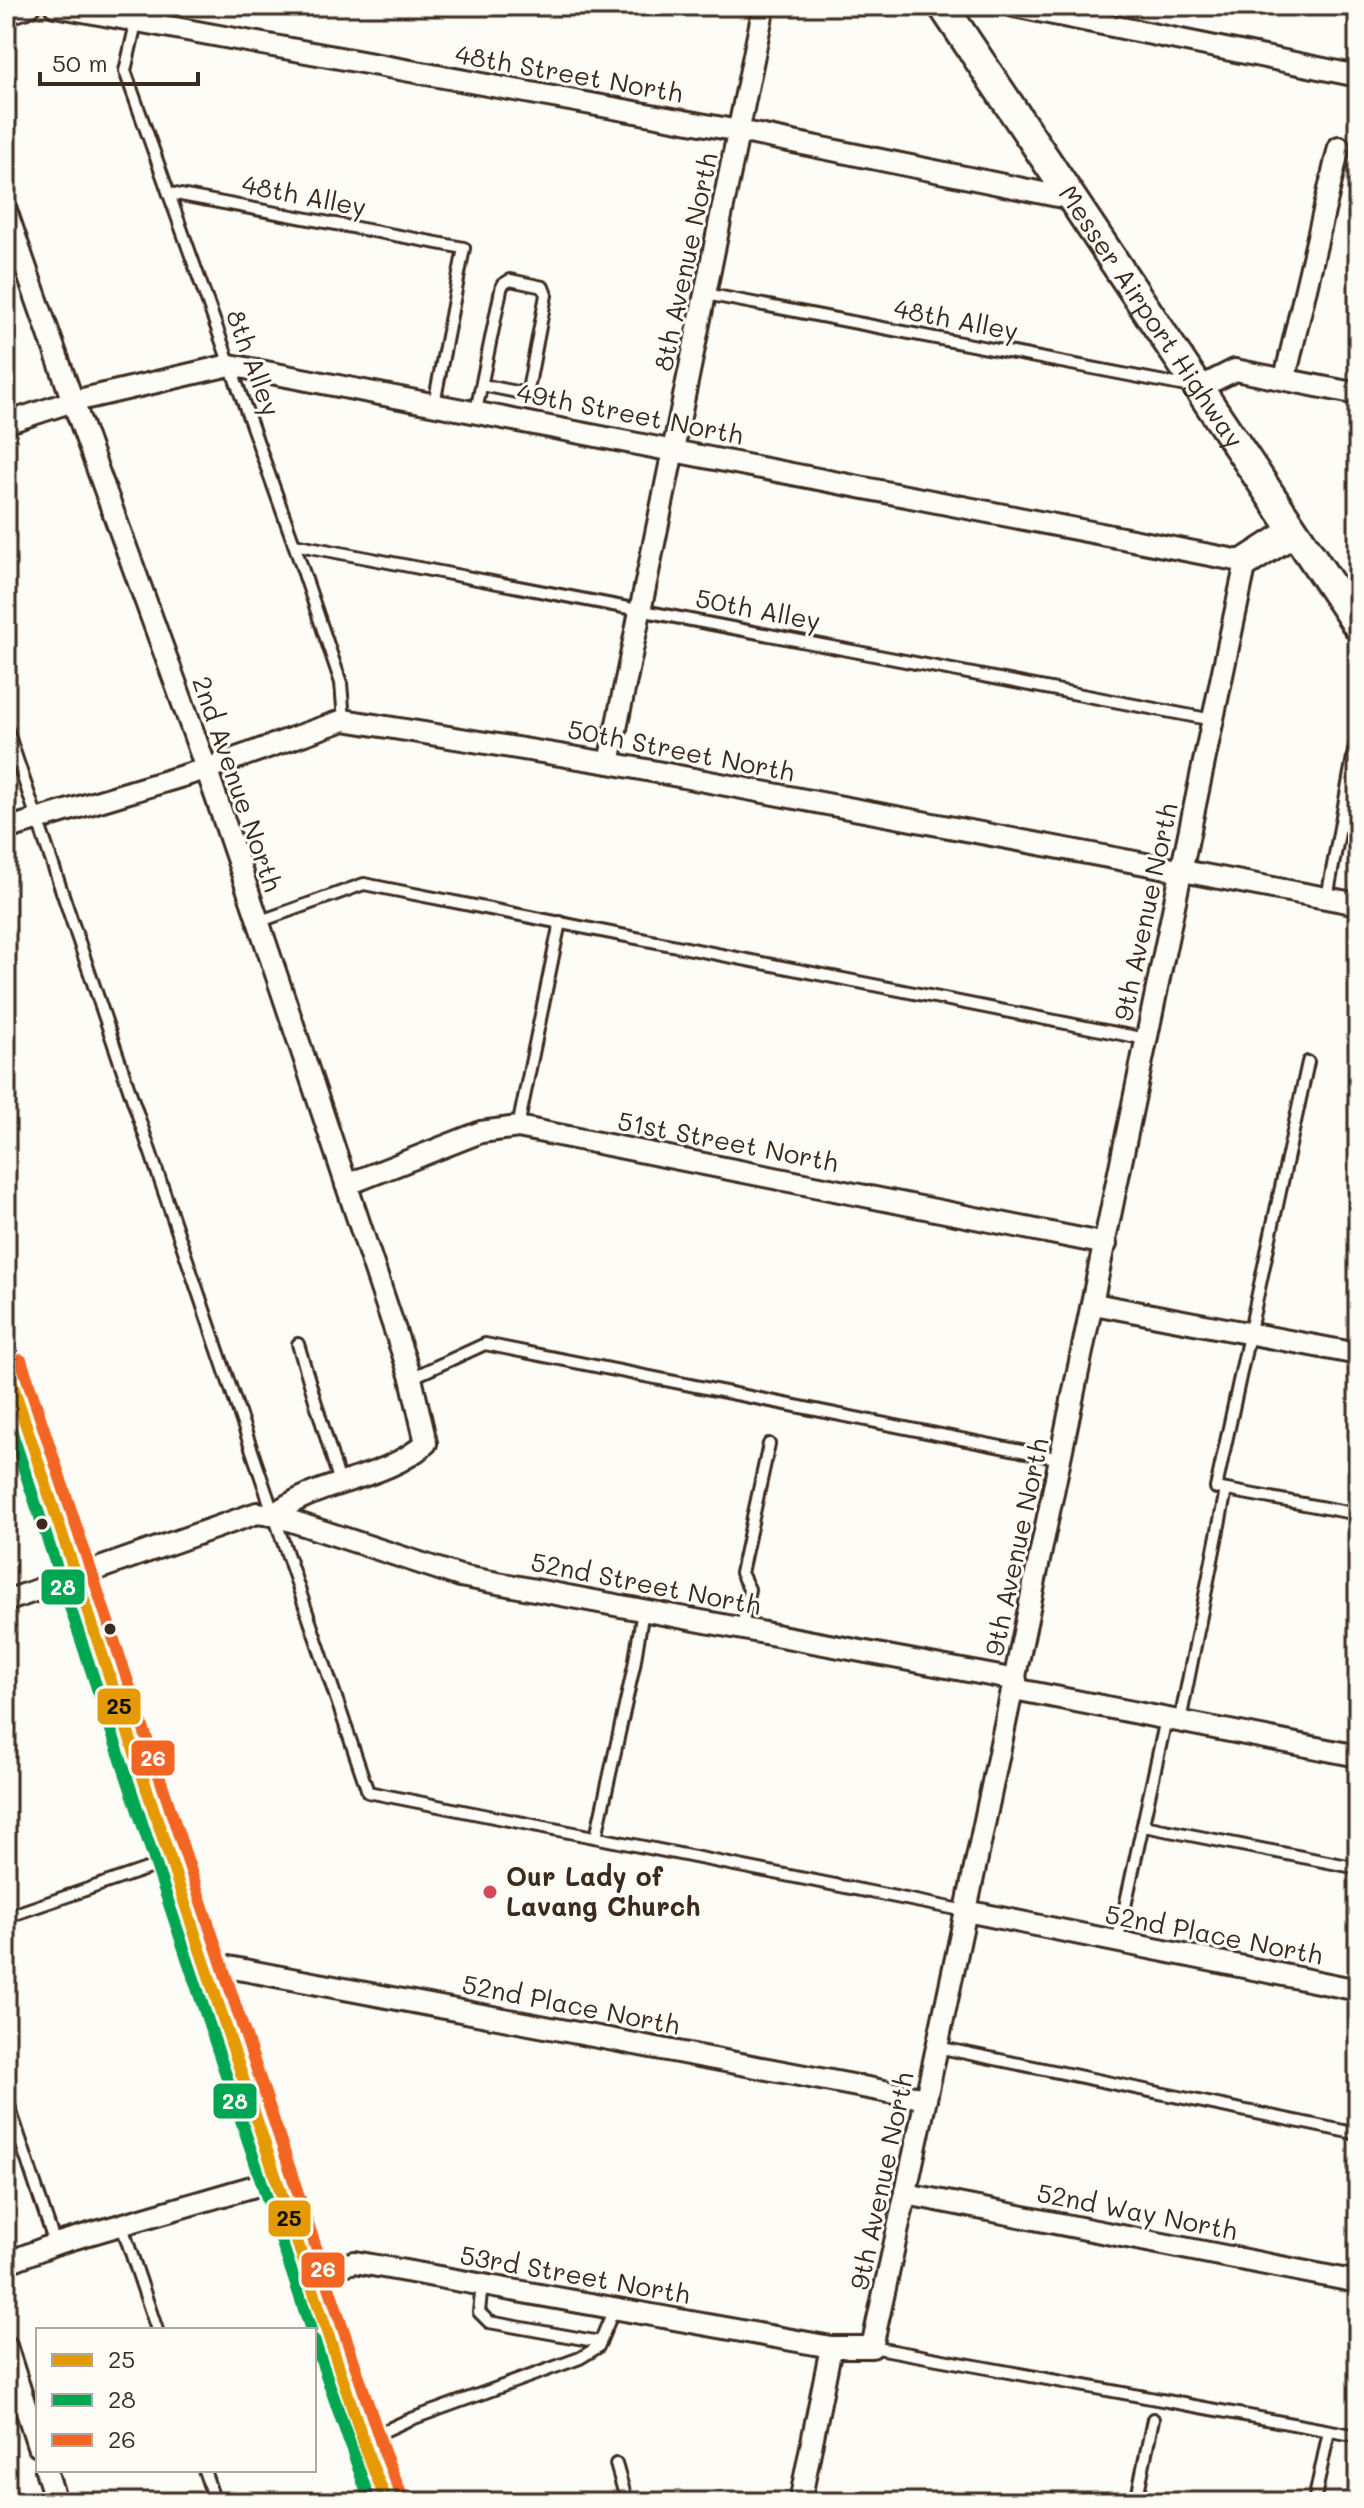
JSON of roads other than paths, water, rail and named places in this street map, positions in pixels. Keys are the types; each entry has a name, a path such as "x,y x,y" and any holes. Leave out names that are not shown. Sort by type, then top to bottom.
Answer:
{"main road":[{"name":"Messer Airport Highway","path":"943,6 1358,626"},
{"path":"1246,562 1293,532"},
{"path":"6,1365 279,2179 363,2441 387,2502"}],"street":[{"path":"6,14 30,6"},
{"name":"48th Street North","path":"55,6 739,131 1072,199"},
{"name":"8th Avenue North","path":"609,763 764,6"},
{"path":"1014,6 1358,76"},
{"path":"1285,378 1339,147"},
{"name":"2nd Avenue North","path":"6,210 70,402 206,769 411,1378"},
{"name":"49th Street North","path":"6,423 70,402 230,365 1246,562"},
{"path":"1199,388 1235,370 1358,394"},
{"name":"9th Avenue North","path":"872,2347 1015,1685 1179,873 1246,562"},
{"name":"50th Street North","path":"6,829 206,769 344,720 609,763 1179,873 1358,904"},
{"name":"51st Street North","path":"346,1185 481,1132 518,1127 1106,1244"},
{"path":"1094,1304 1358,1354"},
{"name":"52nd Street North","path":"273,1515 295,1498 406,1461 426,1443 411,1378"},
{"name":"52nd Street North","path":"6,1601 257,1513 273,1515 460,1576 742,1629 1358,1756"},
{"name":"52nd Place North","path":"966,1911 1358,1990"},
{"name":"52nd Place North","path":"207,1963 926,2099"},
{"path":"6,2263 55,2244 279,2179"},
{"name":"52nd Way North","path":"906,2194 1356,2281"},
{"name":"53rd Street North","path":"310,2274 355,2262 831,2347"},
{"path":"6,2346 36,2440"},
{"path":"800,2502 831,2347 872,2347"},
{"path":"47,2472 56,2502"}],"lane":[{"name":"8th Alley","path":"136,23 125,71 341,683 344,720"},
{"name":"48th Alley","path":"170,193 464,248 434,404"},
{"path":"476,411 502,285 510,280 543,287 546,295 528,390 522,393 482,385"},
{"name":"48th Alley","path":"706,294 1199,388"},
{"name":"50th Alley","path":"294,544 1213,720"},
{"path":"6,727 368,1792 966,1911"},
{"path":"1327,898 1355,746"},
{"path":"258,922 364,884 1146,1039"},
{"path":"518,1127 560,922"},
{"path":"1308,1062 1216,1488 1358,1514"},
{"path":"298,1344 340,1483"},
{"path":"411,1378 485,1344 1061,1459"},
{"path":"742,1629 749,1589 741,1573 769,1444"},
{"path":"1117,1943 1226,1490"},
{"path":"596,1837 634,1666 643,1610"},
{"path":"1144,1826 1358,1868"},
{"path":"6,1917 173,1860"},
{"path":"937,2047 1358,2134"},
{"path":"6,2097 55,2244"},
{"path":"122,2226 156,2328"},
{"path":"1356,2281 1358,2260"},
{"path":"482,2284 479,2312 489,2322 600,2342"},
{"path":"363,2441 406,2421 580,2358 600,2342 614,2309"},
{"path":"872,2347 1358,2436"},
{"path":"1136,2502 1153,2419"},
{"path":"1314,2502 1329,2431"},
{"path":"616,2464 627,2502"},
{"path":"205,2472 215,2502"}],"place":[{"name":"Our Lady of Lavang Church","path":"490,1892"}]}
